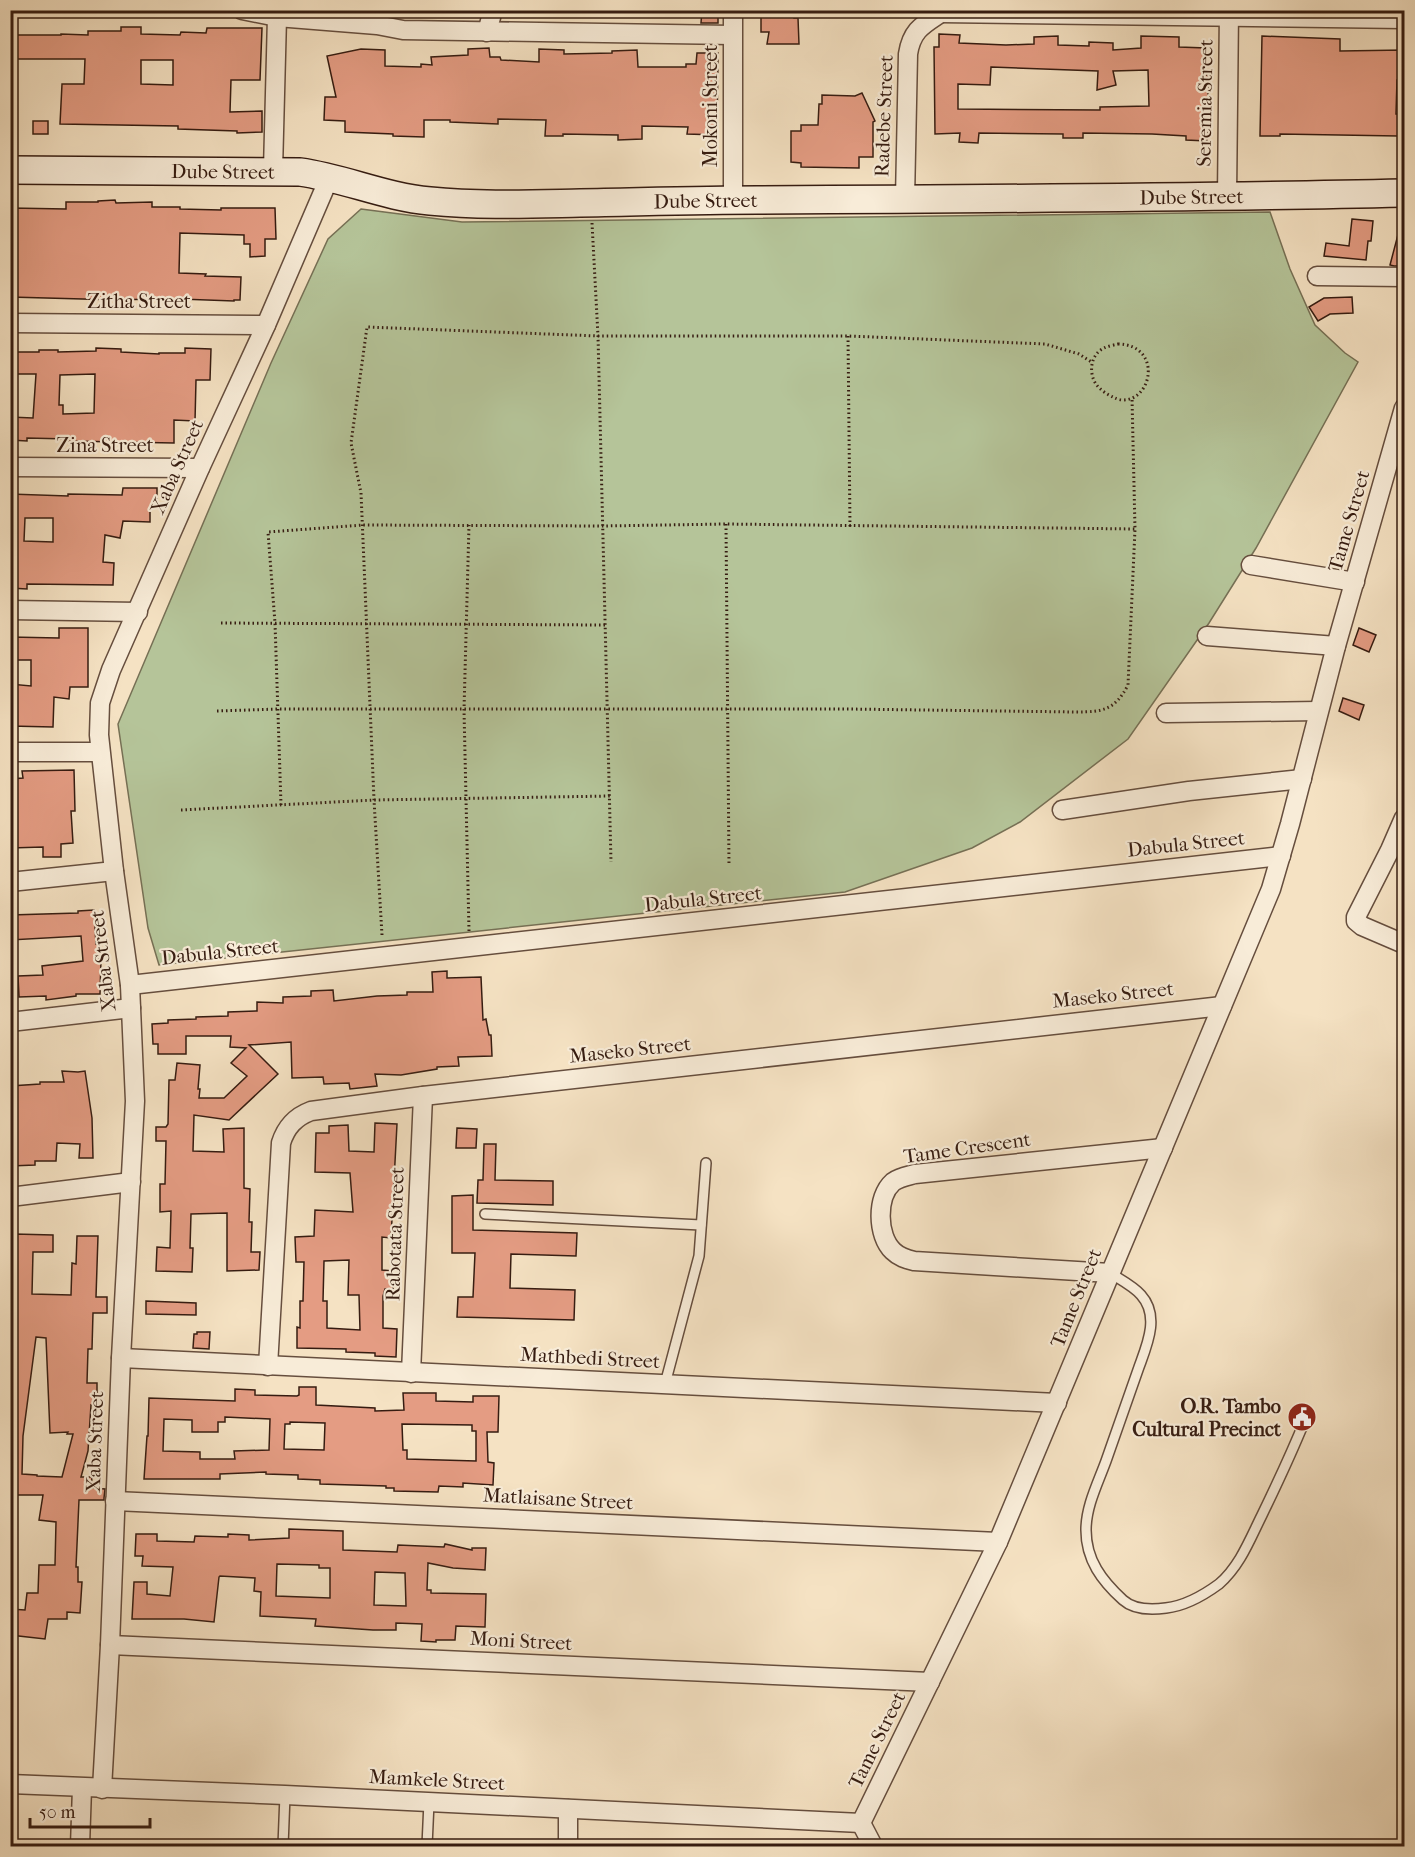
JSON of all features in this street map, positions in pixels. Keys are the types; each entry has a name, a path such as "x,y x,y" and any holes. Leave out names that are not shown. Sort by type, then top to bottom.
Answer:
{"street":[{"path":"242,10 277,17 374,18 403,30 732,35"},
{"path":"487,32 494,10"},
{"name":"Mokoni Street","path":"733,10 733,200"},
{"name":"Radebe Street","path":"905,199 909,42 921,26 943,12 1229,14 1404,19"},
{"name":"Seremia Street","path":"1227,196 1229,14"},
{"path":"273,170 277,17"},
{"name":"Dube Street","path":"10,170 273,170 330,176 404,197 428,201 527,204 1404,193"},
{"name":"Xaba Street","path":"102,1789 135,1101 130,985 100,752 100,703 111,670 266,325 330,176"},
{"path":"1317,276 1404,277"},
{"name":"Zitha Street","path":"10,323 266,325"},
{"name":"Tame Street","path":"861,1823 998,1542 1271,889 1318,711 1404,408"},
{"name":"Zina Street","path":"10,467 200,468"},
{"path":"1251,565 1355,582"},
{"path":"10,610 138,612"},
{"path":"1207,636 1336,646"},
{"path":"1166,713 1318,711"},
{"path":"10,752 100,752"},
{"path":"1062,810 1189,791 1302,778"},
{"path":"1404,818 1397,852 1358,911 1356,921 1362,926 1404,944"},
{"name":"Dabula Street","path":"130,985 1281,855"},
{"path":"10,882 114,871"},
{"name":"Maseko Street","path":"268,1366 279,1153 284,1133 295,1119 310,1111 423,1096 1222,1006"},
{"path":"10,1022 131,1008"},
{"name":"Rabotata Street","path":"411,1373 423,1096"},
{"name":"Tame Crescent","path":"1110,1273 914,1261 900,1257 887,1244 882,1228 881,1208 884,1196 894,1181 915,1174 1163,1148"},
{"path":"10,1197 131,1182"},
{"name":"Mathbedi Street","path":"121,1358 1057,1403"},
{"name":"Matlaisane Street","path":"115,1501 998,1542"},
{"name":"Moni Street","path":"110,1645 930,1683"},
{"name":"Mamkele Street","path":"10,1784 861,1823"},
{"path":"80,1846 82,1788"},
{"path":"568,1809 568,1846"},
{"path":"861,1823 873,1846"}],"lane":[{"path":"665,1384 699,1256 706,1163"},
{"path":"485,1214 701,1225"},
{"path":"1110,1273 1141,1295 1150,1310 1151,1320 1143,1358 1090,1502 1086,1529 1087,1546 1098,1574 1127,1603 1148,1609 1176,1607 1191,1601 1219,1583 1240,1559 1280,1479 1305,1420"},
{"path":"283,1846 285,1795"},
{"path":"428,1846 429,1802"}],"path":[{"path":"591,203 598,336 611,862"},
{"path":"382,935 361,493 351,443 367,327 598,336 848,336 1046,344 1079,354 1093,363"},
{"path":"848,336 850,527"},
{"path":"1129,344 1146,358 1149,369 1147,380 1142,390 1132,398 1123,400 1109,396 1096,384 1091,372 1094,357 1103,348 1129,344"},
{"path":"217,711 279,709 847,709 1076,712 1106,710 1116,704 1128,685 1135,529 1132,398"},
{"path":"726,524 729,866"},
{"path":"280,805 279,709 268,532 363,525 726,524 1135,529"},
{"path":"470,525 464,710 470,948"},
{"path":"221,623 606,625"},
{"path":"181,810 374,801 610,796"}],"green space":[{"path":"361,209 462,222 1270,212 1290,269 1315,325 1358,362 1256,548 1209,623 1128,739 1020,822 972,848 845,892 159,965 148,928 118,724 271,363 328,239"}],"building":[{"path":"702,10 718,10 718,23 701,23"},
{"path":"794,13 794,18 798,18 799,44 767,44 769,32 761,32 761,14"},
{"path":"121,27 141,27 141,34 180,35 181,32 206,33 207,28 262,28 260,80 231,80 230,112 262,111 262,132 237,133 237,131 178,129 178,126 60,124 62,84 84,84 85,59 10,59 10,35 88,35 88,31 121,31","holes":["141,60 173,60 173,85 141,84"]},
{"path":"939,34 960,35 959,43 1006,45 1034,44 1034,37 1058,36 1058,45 1089,46 1089,42 1113,43 1113,50 1141,48 1141,36 1179,37 1179,47 1206,48 1207,141 1186,140 1186,136 1152,134 1083,133 1083,138 1063,138 1063,134 979,133 978,143 959,142 960,133 935,134 934,47 939,47","holes":["991,67 1098,71 1097,90 1116,85 1113,71 1148,70 1149,106 1100,107 1100,110 958,109 958,84 990,85"]},
{"path":"1262,36 1340,39 1340,51 1404,50 1403,80 1397,80 1398,136 1280,134 1280,136 1260,136"},
{"path":"489,48 490,57 500,57 501,60 539,62 539,49 564,50 564,54 637,50 638,67 686,67 686,64 696,64 697,53 718,53 717,135 687,134 688,127 642,126 642,139 618,140 618,135 545,136 546,120 498,119 498,124 424,120 424,137 393,136 393,134 345,132 345,121 324,120 325,97 336,97 327,56 361,49 385,50 385,66 421,67 421,64 432,65 431,57 468,55 468,49"},
{"path":"862,93 875,121 873,122 873,157 859,157 859,168 801,167 801,163 791,162 791,131 801,131 801,125 818,125 822,95 855,96"},
{"path":"33,121 48,121 48,134 33,134"},
{"path":"115,200 116,203 152,202 152,207 180,207 180,209 275,208 276,239 265,239 265,256 250,257 250,244 244,244 244,235 180,233 179,273 241,277 240,300 10,297 11,208 66,209 66,202"},
{"path":"1352,219 1373,221 1366,260 1324,256 1326,243 1349,246"},
{"path":"1400,227 1404,227 1404,266 1394,266 1390,265"},
{"path":"1352,297 1353,313 1330,314 1318,321 1309,307 1324,298"},
{"path":"96,348 121,349 121,352 159,354 185,353 185,348 211,349 210,380 196,380 195,421 174,420 174,443 27,438 27,441 10,440 10,417 33,418 36,374 10,374 10,352 96,351","holes":["95,374 94,413 63,414 63,405 59,405 60,375"]},
{"path":"123,488 157,488 157,507 150,507 150,522 123,521 120,538 105,535 103,562 114,563 113,585 27,584 27,589 10,588 10,494 122,495","holes":["25,518 53,518 53,542 24,541"]},
{"path":"59,628 88,628 88,687 70,687 69,699 54,697 53,727 10,726 10,684 31,686 31,660 10,660 10,637 59,638"},
{"path":"1359,628 1376,635 1369,652 1353,645"},
{"path":"1343,698 1364,705 1359,720 1339,711"},
{"path":"74,770 75,811 71,811 73,843 61,844 61,857 43,857 43,847 10,848 10,779 23,778 22,771"},
{"path":"94,910 96,944 98,944 99,959 101,959 100,994 76,994 76,996 46,1000 46,996 19,997 18,976 43,975 42,966 83,961 81,936 10,940 10,915 78,913 78,911"},
{"path":"447,971 447,978 481,977 483,1020 486,1019 489,1035 491,1035 492,1056 458,1057 459,1066 437,1067 437,1069 401,1075 375,1074 377,1086 350,1089 349,1083 324,1084 323,1077 292,1078 291,1042 249,1045 278,1074 229,1120 194,1115 193,1151 224,1152 223,1129 244,1128 244,1188 250,1189 251,1252 260,1252 259,1270 227,1271 227,1213 191,1214 192,1272 156,1271 157,1247 170,1248 171,1211 160,1212 160,1184 165,1184 166,1141 156,1141 156,1127 166,1127 168,1124 169,1080 175,1080 177,1063 200,1065 199,1098 224,1098 247,1076 231,1063 246,1048 230,1047 231,1036 186,1036 186,1054 158,1054 158,1044 153,1044 152,1024 168,1023 168,1020 196,1019 196,1017 228,1016 228,1012 257,1011 257,1002 283,1003 283,997 311,996 311,991 333,990 334,1001 407,995 407,992 433,992 432,972"},
{"path":"62,1071 85,1071 92,1118 93,1158 79,1158 80,1144 57,1143 56,1161 35,1161 35,1165 10,1166 10,1086 64,1082"},
{"path":"375,1123 397,1124 391,1238 382,1237 382,1270 393,1271 393,1289 385,1289 383,1296 383,1328 397,1329 396,1357 375,1356 375,1353 346,1352 346,1349 297,1348 300,1301 303,1301 304,1262 296,1262 295,1237 314,1236 315,1210 353,1212 350,1173 315,1172 316,1133 329,1133 329,1126 348,1125 349,1151 374,1152","holes":["349,1260 348,1295 359,1295 360,1330 327,1328 327,1301 323,1301 324,1261"]},
{"path":"457,1128 477,1129 476,1148 456,1148"},
{"path":"484,1144 496,1144 495,1180 553,1181 553,1205 477,1203 478,1180 483,1180"},
{"path":"473,1195 473,1230 577,1233 576,1256 511,1254 510,1288 575,1290 574,1320 457,1317 458,1297 473,1297 475,1253 452,1253 452,1196"},
{"path":"14,1234 53,1235 53,1252 33,1252 32,1294 71,1295 72,1263 76,1264 77,1236 98,1236 96,1297 107,1297 107,1313 93,1313 92,1349 88,1349 87,1383 97,1383 97,1406 91,1405 88,1451 81,1477 92,1477 91,1488 105,1489 104,1500 79,1500 76,1567 78,1567 78,1582 82,1582 80,1613 67,1612 67,1619 48,1619 45,1639 10,1635 10,1609 25,1610 27,1593 38,1593 39,1565 55,1565 56,1522 39,1520 43,1495 10,1495 10,1285","holes":["36,1337 46,1338 50,1433 73,1434 62,1477 22,1474 23,1436"]},
{"path":"146,1301 196,1303 196,1315 146,1314"},
{"path":"210,1332 209,1349 193,1348 194,1334"},
{"path":"299,1387 316,1387 316,1405 375,1408 375,1411 404,1410 403,1393 436,1393 436,1401 473,1402 473,1396 499,1396 498,1432 487,1432 488,1462 494,1463 493,1485 463,1483 463,1487 439,1486 438,1492 394,1491 394,1488 386,1488 386,1486 320,1484 320,1480 298,1479 298,1475 266,1474 266,1472 220,1474 220,1479 144,1479 149,1398 235,1401 235,1389 255,1390 255,1395 299,1395","holes":["225,1417 270,1419 269,1450 234,1451 235,1459 200,1459 200,1452 163,1451 164,1419 192,1420 192,1432 218,1432 218,1422 225,1422","290,1422 325,1423 324,1450 284,1449 285,1424 290,1424","402,1424 472,1425 472,1431 476,1431 476,1461 407,1459 407,1450 403,1450"]},
{"path":"289,1529 343,1531 343,1550 397,1552 398,1545 444,1547 445,1544 472,1550 472,1548 486,1548 485,1570 453,1568 428,1563 427,1590 431,1590 431,1593 486,1594 485,1627 456,1626 455,1640 436,1640 436,1642 421,1641 422,1624 396,1623 396,1630 373,1630 315,1626 316,1619 260,1616 261,1592 254,1591 255,1578 220,1576 214,1622 184,1619 132,1619 134,1582 147,1582 147,1594 170,1596 173,1567 142,1566 143,1556 135,1556 136,1534 157,1534 157,1541 194,1542 195,1536 228,1537 228,1534 249,1535 249,1540 289,1538","holes":["277,1564 319,1565 319,1568 330,1568 330,1598 276,1596","375,1572 405,1573 406,1606 374,1605"]}],"place":[{"name":"O.R. Tambo Cultural Precinct","path":"1302,1417"}]}
